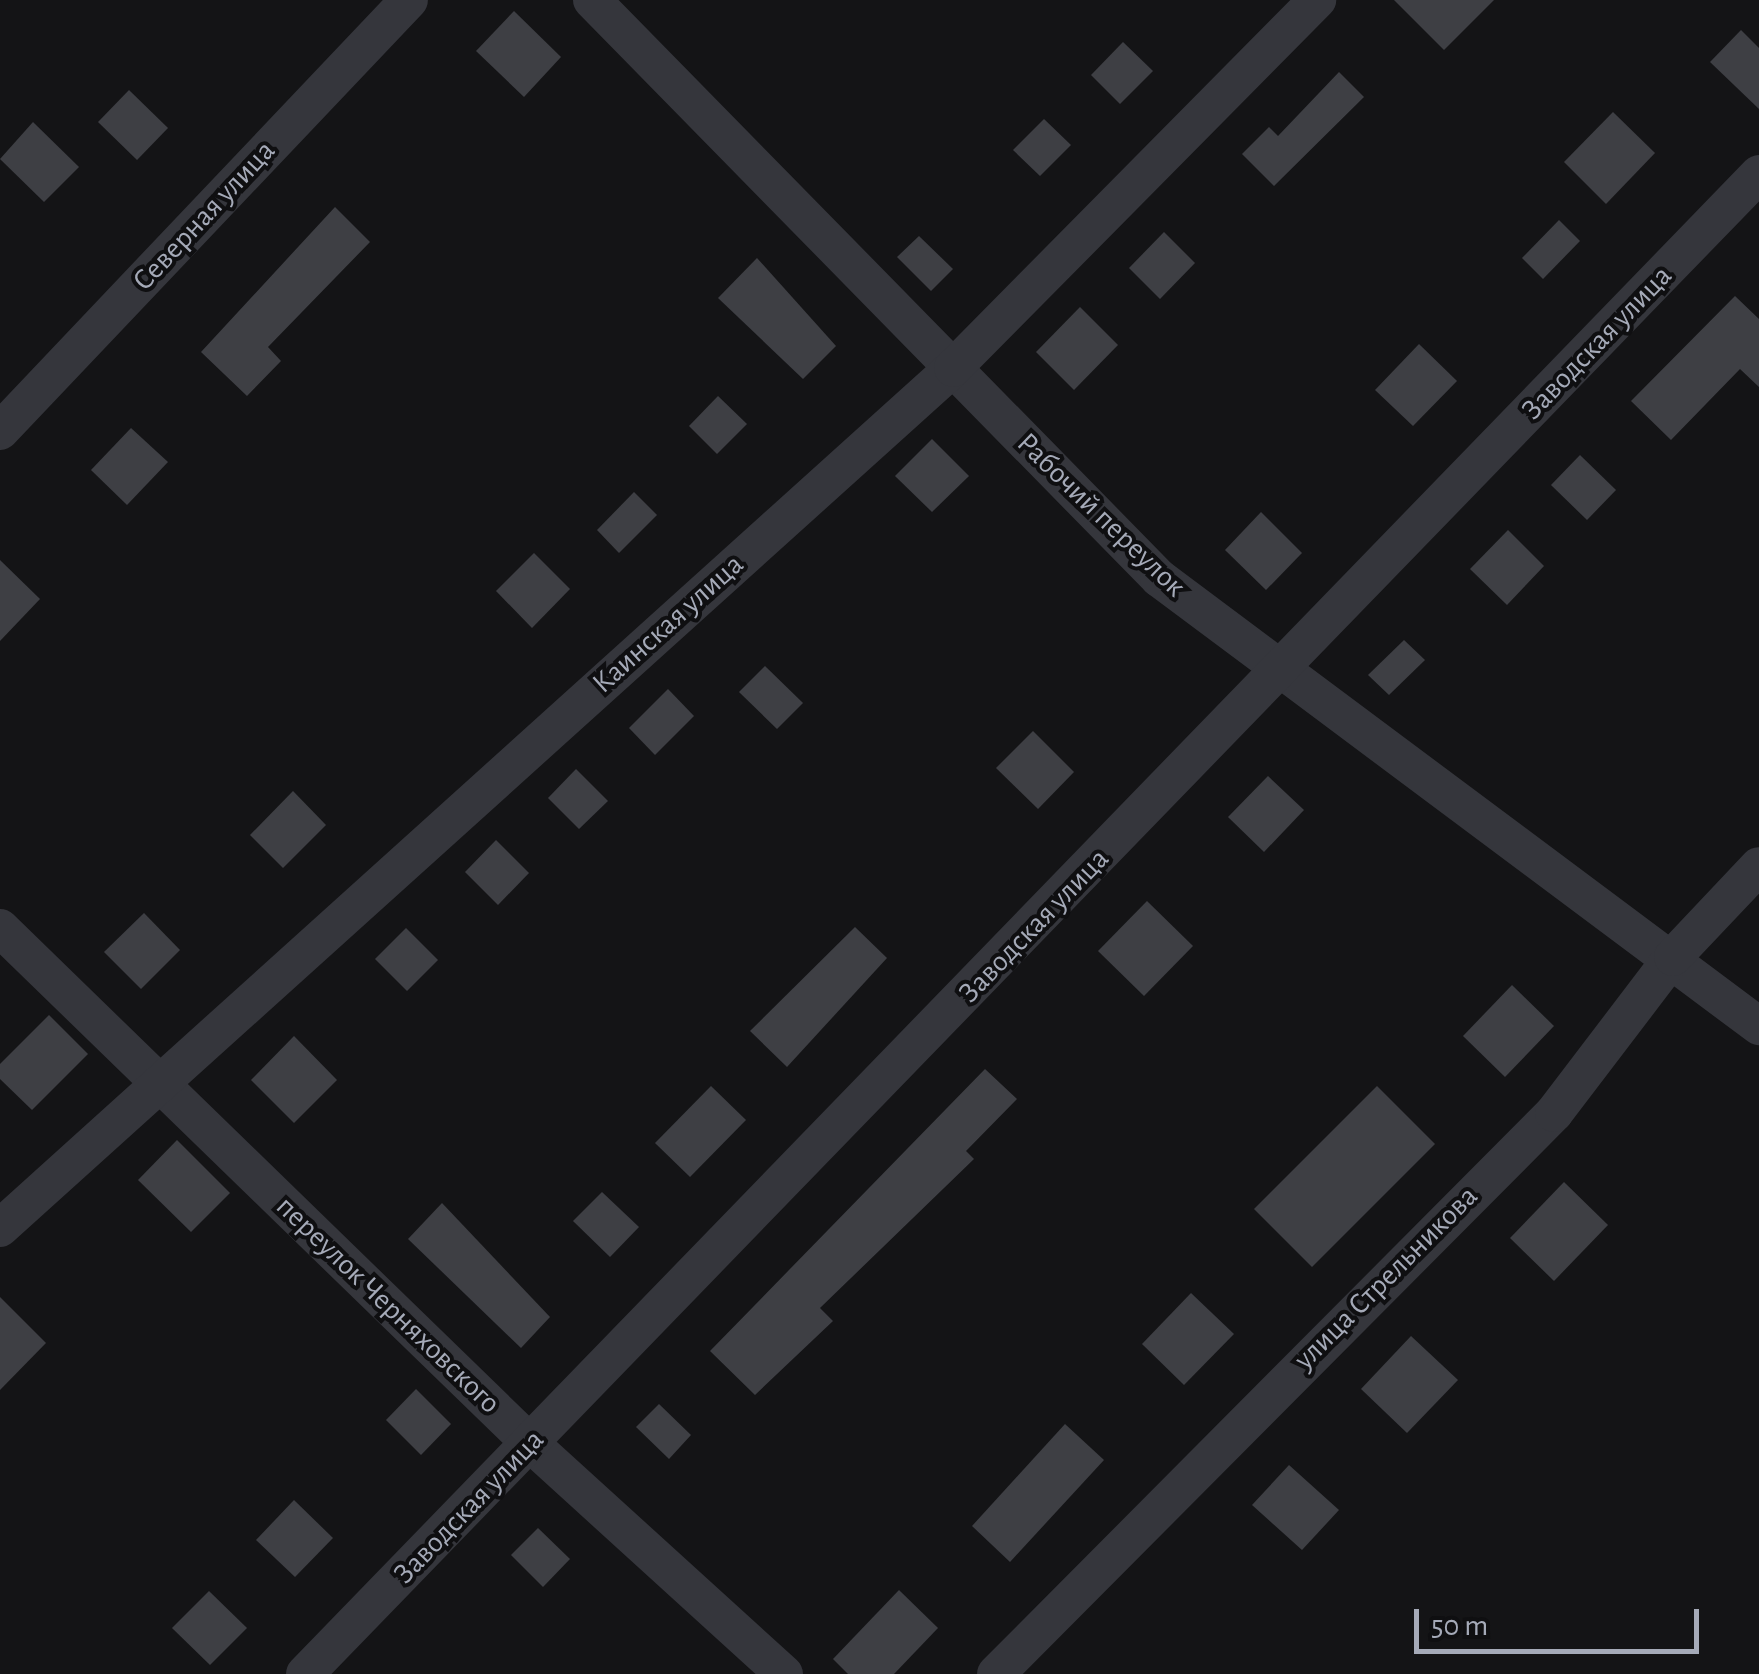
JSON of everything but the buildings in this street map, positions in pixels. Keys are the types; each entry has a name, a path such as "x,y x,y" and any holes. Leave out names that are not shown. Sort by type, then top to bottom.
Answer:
{"street":[{"name":"Северная улица","path":"0,431 408,0"},
{"name":"Рабочий переулок","path":"592,0 1160,578 1282,672 1673,957 1759,1026"},
{"name":"Каинская улица","path":"0,1228 953,368 1317,0"},
{"name":"Заводская улица","path":"305,1674 1282,672 1759,174"},
{"name":"улица Стрельникова","path":"996,1674 1554,1112 1673,957 1759,866"},
{"name":"переулок Черняховского","path":"0,928 531,1444 784,1674"}]}
